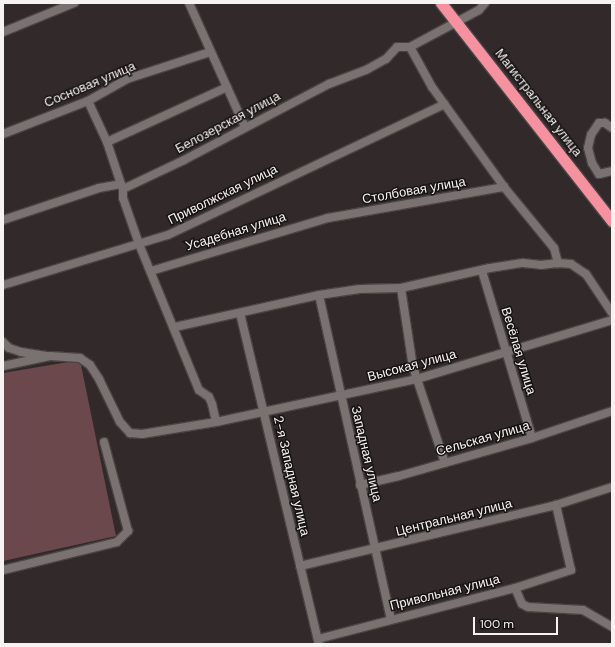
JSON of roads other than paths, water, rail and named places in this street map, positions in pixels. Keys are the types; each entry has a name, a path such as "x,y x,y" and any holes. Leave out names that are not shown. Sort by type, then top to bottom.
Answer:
{"highway":[{"name":"Магистральная улица","path":"440,3 612,221"}],"street":[{"path":"3,32 74,3"},
{"path":"189,3 245,127"},
{"name":"Белозерская улица","path":"3,220 91,191 122,187 184,160 329,84 366,70 386,59 400,46 410,47 479,10 486,3"},
{"path":"410,47 445,104 504,187 554,248 558,263"},
{"name":"Сосновая улица","path":"3,134 88,100 127,79 210,52"},
{"path":"107,142 227,87"},
{"path":"88,100 107,142 122,187 123,198 139,244 152,271 199,390 209,397 216,422"},
{"name":"Приволжская улица","path":"3,284 168,235 445,104"},
{"path":"609,172 599,174 592,163 588,148 591,135 599,123 605,123 612,128"},
{"name":"Столбовая улица","path":"328,218 504,187"},
{"name":"Усадебная улица","path":"152,271 328,218"},
{"path":"175,327 319,295 360,289 401,288 523,263 541,265 558,263 571,264 586,274 612,313"},
{"name":"Весёлая улица","path":"482,271 532,438"},
{"path":"401,288 410,355 445,463"},
{"name":"Западная улица","path":"319,295 391,619"},
{"name":"2-я Западная улица","path":"240,313 318,641"},
{"name":"Высокая улица","path":"50,356 80,358 90,365 120,422 130,433 154,433 216,422 417,379 612,320"},
{"path":"3,342 9,348 21,352 50,356"},
{"path":"3,366 50,356"},
{"name":"Сельская улица","path":"360,485 532,438 612,411"},
{"path":"3,570 117,542 128,531 104,442"},
{"name":"Центральная улица","path":"300,566 376,550 556,505 612,489"},
{"path":"515,588 571,570 556,505"},
{"name":"Привольная улица","path":"318,641 391,619 515,588 522,604 528,607 583,610 612,627"}]}
